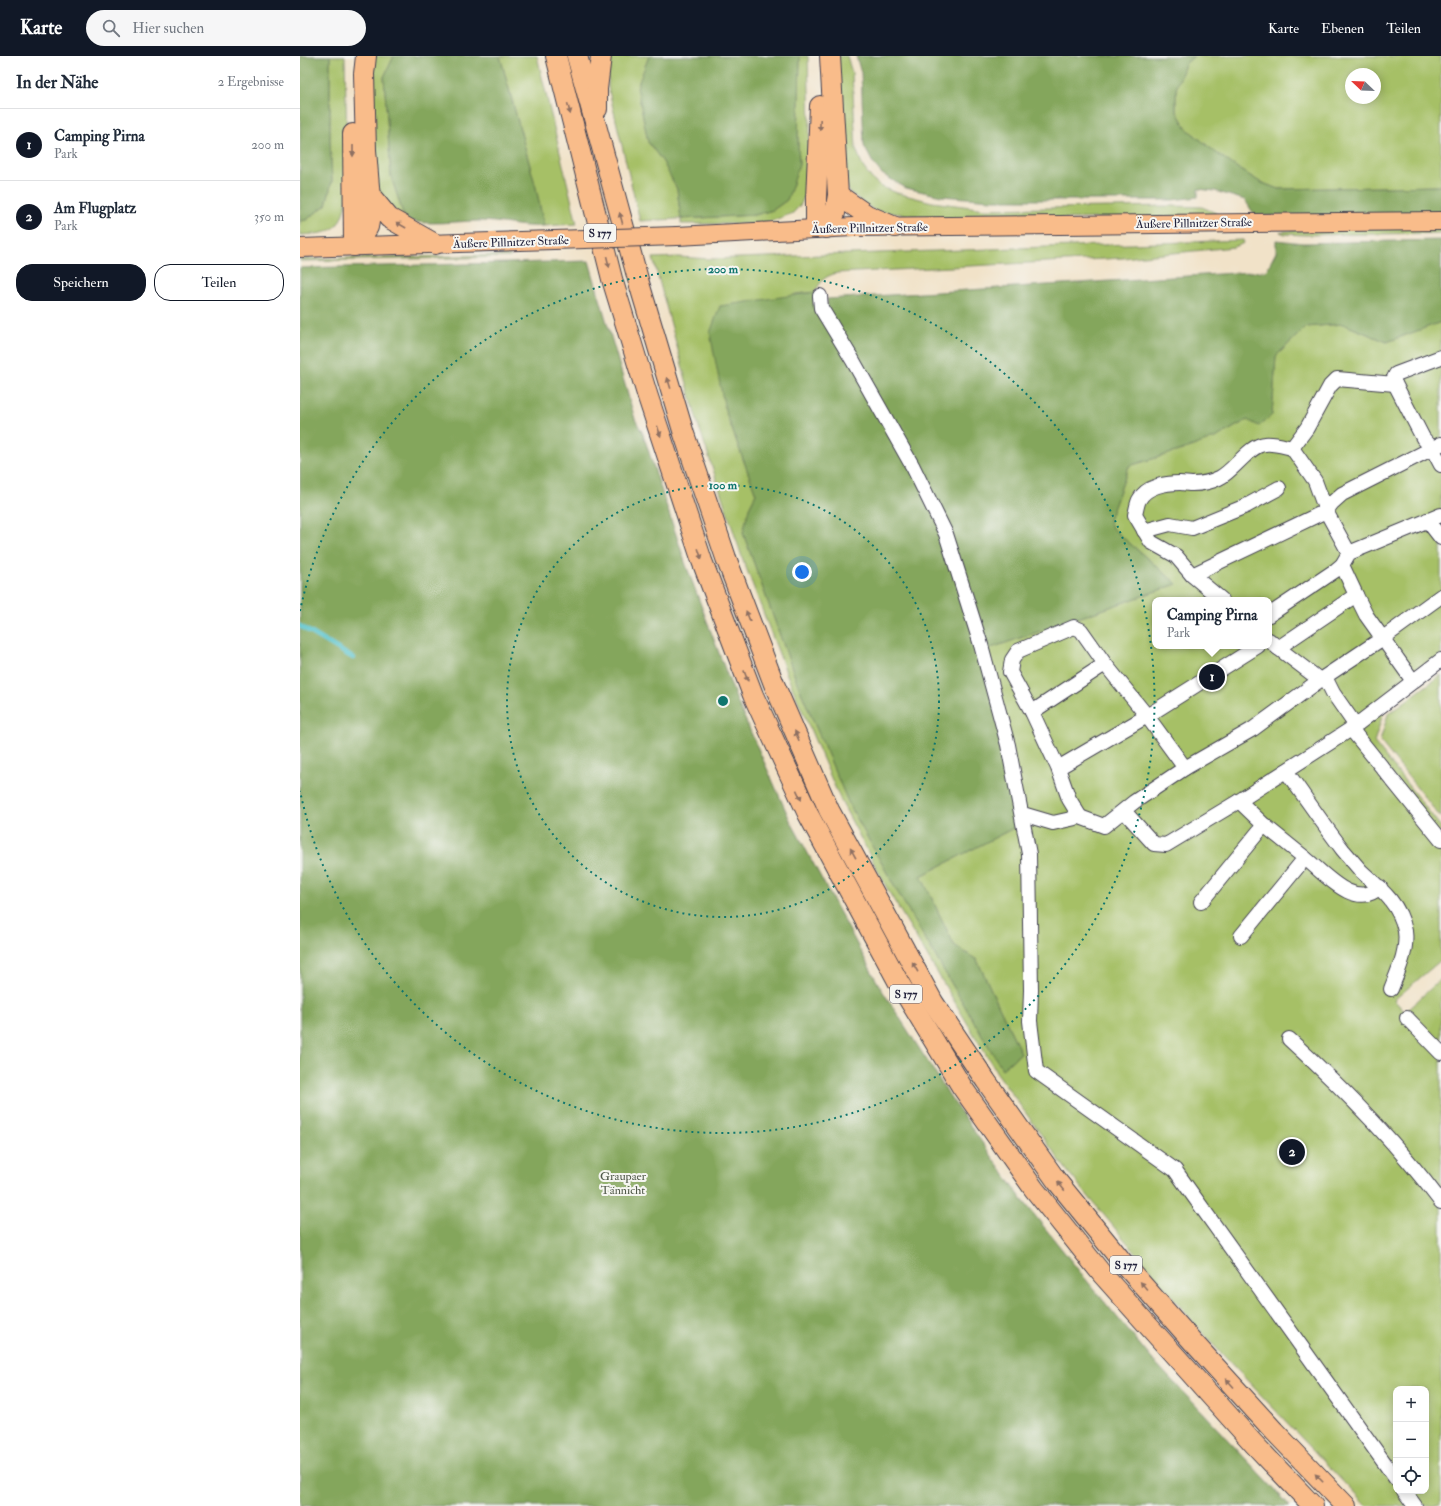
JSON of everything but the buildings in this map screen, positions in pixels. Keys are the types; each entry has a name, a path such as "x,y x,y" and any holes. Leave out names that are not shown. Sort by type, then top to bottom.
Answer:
{"highway":[{"path":"353,56 354,246"},
{"path":"354,246 363,236 370,220 364,74 366,56"},
{"name":"S 177","path":"577,56 639,283 684,434 726,558 774,684 829,810 933,1002 986,1081 1056,1180 1125,1265 1268,1425 1346,1506"},
{"path":"597,131 598,89 601,56"},
{"path":"816,56 820,119 816,199 821,228"},
{"path":"821,228 835,213 838,195 830,56"},
{"name":"S 177","path":"556,61 612,279 702,560 753,695 808,814 899,984 962,1087 1034,1189 1112,1286 1254,1444 1313,1506"},
{"path":"370,195 389,218 435,244"},
{"path":"838,195 868,215 895,227"}],"main road":[{"name":"Äußere Pillnitzer Straße","path":"300,248 677,236 821,228 1441,221"}],"lane":[{"path":"820,296 821,308 852,359 913,467 946,534 981,645 1008,745 1029,854 1030,1021 1036,1071 1175,1170 1393,1475"},
{"path":"1441,357 1396,374 1393,380 1423,438 1437,446 1441,465"},
{"path":"1292,448 1307,428 1330,386 1337,379 1396,384"},
{"path":"1218,597 1192,575 1176,556 1151,542 1135,515 1139,500 1147,492 1162,484 1204,483 1218,479 1230,472 1250,451 1263,444 1275,444 1292,448 1315,481 1326,511 1349,553"},
{"path":"1192,575 1326,511 1342,494 1437,446"},
{"path":"1144,531 1170,524 1192,528 1246,506 1279,488"},
{"path":"1272,613 1342,565 1349,553 1441,515"},
{"path":"1427,520 1441,538"},
{"path":"1342,565 1366,615 1384,638 1413,681"},
{"path":"1356,595 1274,644 1322,678 1333,692 1353,727 1441,840"},
{"path":"1026,815 1053,823 1080,817 1104,826 1185,768 1253,729 1322,678 1384,638 1441,596"},
{"path":"1080,817 1069,799 1058,768 1032,712 1010,672 1012,660 1018,651 1074,627 1081,630 1105,664 1147,716 1185,768"},
{"path":"1058,768 1147,716 1253,649"},
{"path":"1124,811 1154,844 1166,845 1239,801 1353,727 1441,660"},
{"path":"1032,712 1105,664"},
{"path":"1286,771 1343,849 1360,869 1380,887 1392,901 1400,914 1405,932 1404,952 1399,970 1391,989"},
{"path":"1239,801 1264,825 1342,888 1351,893 1363,896 1376,891 1380,887"},
{"path":"1201,902 1264,825"},
{"path":"1241,936 1305,858"},
{"path":"1407,1018 1441,1053"},
{"path":"1289,1039 1335,1082 1402,1153 1441,1202"},
{"path":"1406,1494 1415,1506"}],"green space":[{"path":"300,56 330,56 330,141 332,181 326,205 306,220 300,221"},
{"path":"330,56 345,56 348,196 342,217 334,228 321,233 300,235 300,221 306,220 326,205 332,181 330,141"},
{"path":"374,56 394,56 384,77 391,176 405,220 402,219 377,191 371,94"},
{"path":"394,56 500,56 536,188 544,226 528,226 487,221 423,223 405,220 391,176 384,77"},
{"path":"500,56 537,56 577,224 544,226 536,188"},
{"path":"611,56 649,56 638,87 648,142 663,162 677,189 681,219 640,221 608,87 609,64"},
{"path":"649,56 799,56 799,165 787,200 773,210 755,215 681,219 677,189 663,162 648,142 637,87"},
{"path":"799,56 808,56 810,126 807,189 801,204 793,213 772,221 755,224 681,224 681,219 755,215 773,210 787,200 799,164"},
{"path":"836,56 847,56 852,73 856,149 863,167 872,179 882,187 897,193 932,202 986,209 1172,206 1202,207 1216,213 1214,217 954,220 875,211 850,193 844,181"},
{"path":"856,56 1194,56 1185,64 1176,89 1176,110 1186,128 1236,167 1260,182 1278,189 1441,186 1441,215 1255,216 1245,200 1215,191 1198,189 1198,197 1172,200 992,200 941,196 906,188 882,174 873,163 864,146 861,73"},
{"path":"1194,56 1441,56 1441,186 1278,189 1260,182 1236,167 1186,128 1176,110 1176,89 1185,64"},
{"path":"1441,225 1441,233 1305,235 1285,234 1280,232 1284,231"},
{"path":"1243,240 1244,243 1234,247 1123,258 832,274 823,280 815,292 795,294 725,410 756,494 749,508 743,533 798,685 849,804 897,891 1002,1069 1021,1053 977,960 954,945 921,876 1027,821 988,649 1177,584 1112,528 1109,520 1129,466 1182,450 1217,437 1247,420 1272,415 1276,356 1306,327 1343,324 1387,342 1441,322 1441,669 1384,711 1374,742 1441,827 1441,960 1394,1000 1405,1012 1441,979 1441,1504 1421,1506 1411,1494 1429,1494 1429,1386 1393,1386 1393,1470 1310,1364 1393,1483 1393,1494 1401,1494 1409,1506 1366,1506 1205,1336 1068,1172 997,1073 889,892 841,801 789,680 742,557 698,424 653,258 678,257 711,259"},
{"path":"1276,240 1303,243 1441,240 1441,322 1387,342 1343,324 1306,327 1276,356 1272,415 1259,426 1247,420 1217,437 1182,450 1129,466 1109,520 1112,528 1177,584 988,649 1027,821 921,876 954,945 977,960 1021,1053 1002,1069 897,891 849,804 798,685 743,533 749,508 756,494 725,410 710,333 720,306 815,292 828,307 827,299 1266,271 1276,252"},
{"path":"510,255 510,257 300,261 300,259"},
{"name":"Graupaer Tännicht","path":"589,261 635,419 643,434 686,565 737,701 790,820 880,987 951,1098 1021,1198 1151,1358 1290,1506 300,1506 300,268"},
{"path":"1441,675 1441,818 1380,741 1388,714"}],"waterway":[{"path":"300,626 353,658"}],"place":[{"name":"Camping Pirna","path":"1212,677"},
{"name":"Am Flugplatz","path":"1292,1152"}]}
